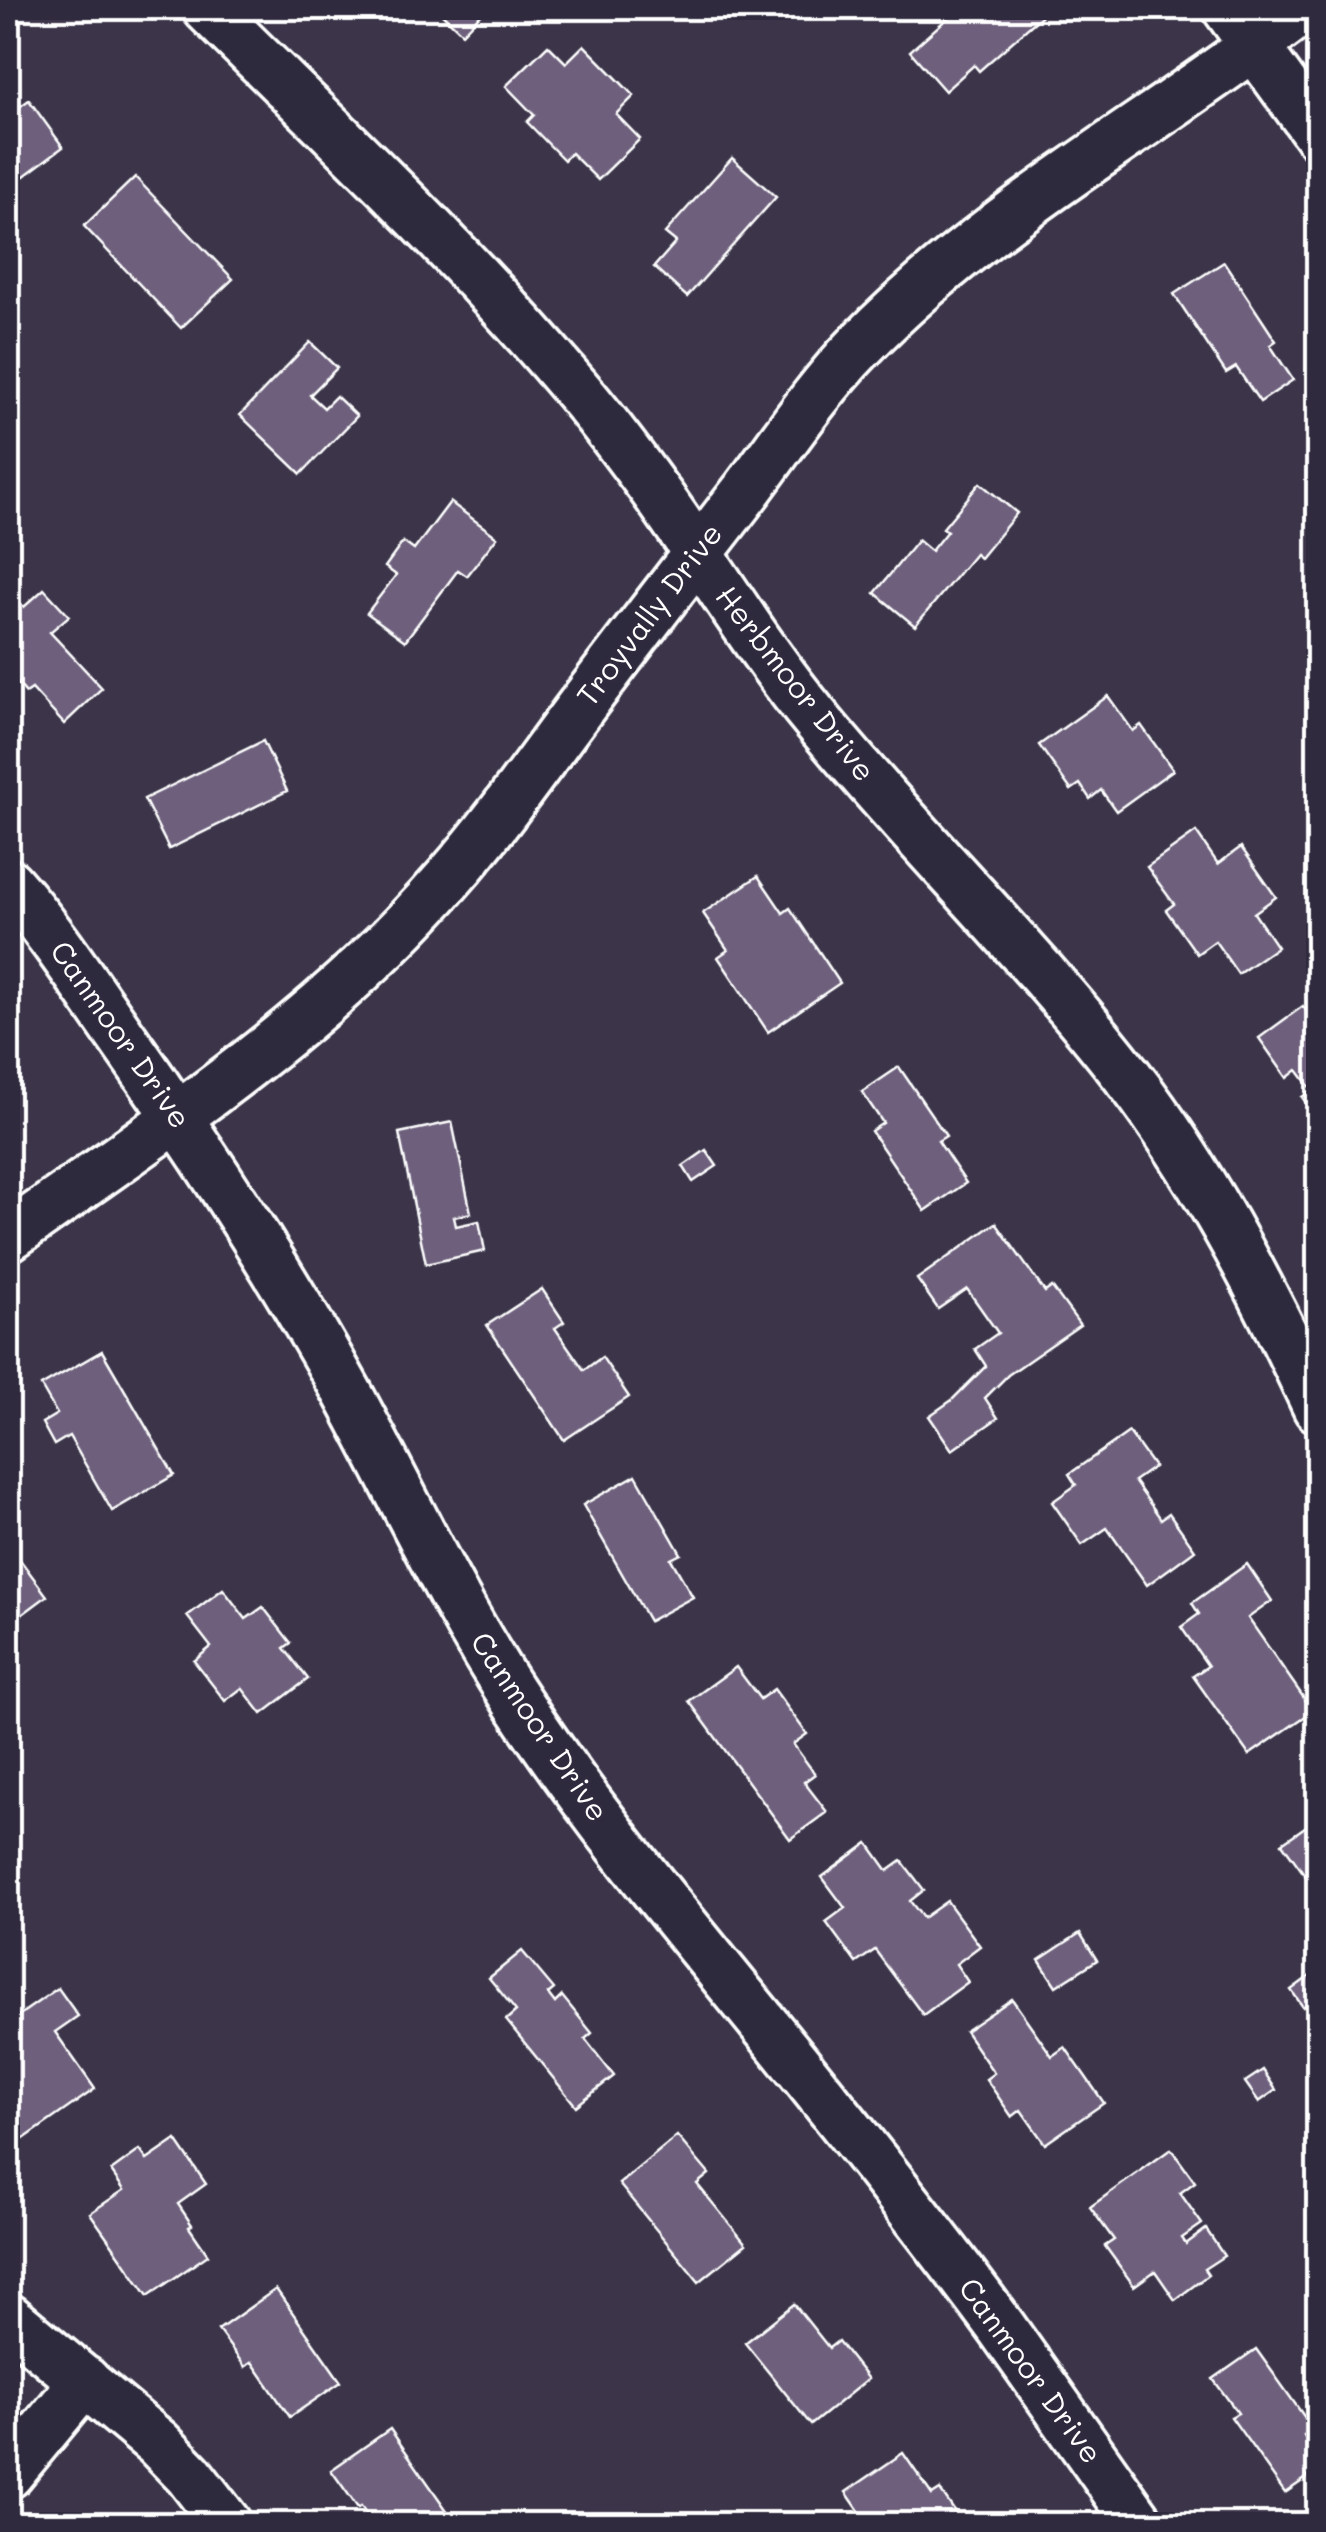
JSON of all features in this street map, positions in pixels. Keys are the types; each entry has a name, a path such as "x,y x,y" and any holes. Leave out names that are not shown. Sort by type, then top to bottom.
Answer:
{"street":[{"name":"Herbmoor Drive","path":"207,8 344,140 566,377 660,498 742,622 812,715 1104,1046 1218,1210 1318,1408"},
{"path":"1227,8 1318,134"},
{"name":"Troyvally Drive","path":"8,1237 242,1069 335,992 450,877 854,351 912,295 1015,214 1305,8"},
{"name":"Canmoor Drive","path":"8,883 178,1116 296,1304 468,1619 556,1761 942,2249 1140,2524"},
{"path":"8,2318 158,2443 190,2475 227,2524"},
{"path":"8,2474 85,2382"}],"building":[{"path":"436,8 486,8 462,33"},
{"path":"959,8 1042,8 1046,12 979,71 974,65 945,91 910,51"},
{"path":"548,45 566,63 584,45 634,96 616,114 640,139 598,180 571,153 564,160 527,122 534,115 506,86"},
{"path":"29,100 63,147 8,188 8,107 11,113"},
{"path":"732,158 776,197 687,297 654,267 676,242 665,233"},
{"path":"135,177 233,279 181,328 84,226"},
{"path":"1224,262 1276,341 1270,345 1293,380 1260,402 1236,367 1226,373 1174,294"},
{"path":"310,342 337,368 310,395 324,408 336,396 357,416 301,474 240,415"},
{"path":"980,483 1017,513 980,558 975,554 915,626 875,593 918,540 931,551 947,531 943,528"},
{"path":"450,502 497,537 467,576 458,570 405,641 367,613 396,575 385,567 403,542 414,550"},
{"path":"44,589 69,616 50,632 102,688 64,724 32,689 26,693 8,672 8,593 24,607"},
{"path":"1108,696 1133,731 1141,725 1173,770 1116,811 1101,790 1090,799 1080,784 1071,790 1039,745"},
{"path":"263,741 287,791 169,849 144,799"},
{"path":"1196,832 1218,864 1241,847 1276,897 1254,913 1277,947 1238,974 1215,941 1197,954 1166,910 1174,904 1147,867"},
{"path":"758,876 783,913 790,908 840,983 768,1032 718,957 728,950 703,913"},
{"path":"1303,1006 1318,1027 1318,1120 1302,1097 1312,1090 1297,1070 1287,1078 1259,1038"},
{"path":"899,1067 946,1136 938,1141 966,1183 925,1211 871,1131 883,1123 862,1092"},
{"path":"452,1122 471,1213 454,1217 456,1226 479,1221 485,1251 426,1264 399,1133"},
{"path":"706,1150 717,1166 693,1182 683,1166"},
{"path":"996,1223 1045,1292 1052,1287 1080,1325 1008,1375 985,1398 998,1418 952,1450 929,1416 952,1400 986,1366 975,1349 998,1333 967,1289 938,1309 917,1279"},
{"path":"542,1289 564,1322 555,1328 584,1370 602,1357 629,1397 564,1440 487,1325"},
{"path":"102,1351 174,1475 112,1511 69,1436 54,1445 42,1423 57,1414 41,1386"},
{"path":"1129,1432 1154,1467 1134,1481 1161,1519 1169,1513 1195,1550 1147,1585 1107,1528 1082,1545 1052,1502 1076,1485 1069,1474"},
{"path":"636,1475 681,1554 671,1559 693,1597 649,1621 583,1505"},
{"path":"18,1557 47,1596 8,1625 8,1565"},
{"path":"1247,1564 1272,1601 1248,1618 1313,1711 1249,1755 1193,1676 1208,1666 1181,1627 1199,1614 1192,1603"},
{"path":"223,1589 246,1619 263,1607 291,1643 284,1648 308,1679 262,1714 242,1688 225,1701 194,1661 211,1647 187,1616"},
{"path":"736,1667 760,1699 774,1689 807,1734 793,1744 815,1774 804,1782 827,1812 790,1839 689,1701"},
{"path":"1318,1818 1318,1876 1310,1882 1282,1843"},
{"path":"868,1843 888,1871 902,1861 924,1890 910,1901 923,1918 947,1901 980,1946 956,1964 968,1982 923,2015 875,1950 856,1963 826,1922 845,1908 822,1877"},
{"path":"1080,1933 1097,1960 1056,1986 1039,1960"},
{"path":"522,1951 554,1989 548,1994 555,2003 562,1996 592,2033 585,2039 614,2076 576,2106 506,2020 516,2011 489,1978"},
{"path":"1318,1970 1318,1996 1303,2007 1291,1990"},
{"path":"58,1988 78,2016 55,2032 95,2089 18,2143 8,2127 8,2095 12,2092 8,2086 8,2023"},
{"path":"1012,1999 1052,2056 1065,2047 1104,2103 1045,2144 1021,2110 1012,2117 986,2079 994,2073 965,2031"},
{"path":"1263,2070 1276,2090 1259,2102 1245,2082"},
{"path":"677,2136 709,2174 697,2184 746,2244 699,2282 619,2184"},
{"path":"176,2140 206,2184 178,2204 208,2255 148,2296 90,2213 124,2190 111,2171 140,2150 147,2160"},
{"path":"1171,2149 1195,2182 1180,2193 1202,2224 1182,2238 1186,2244 1206,2229 1224,2256 1204,2269 1208,2275 1175,2300 1155,2271 1134,2286 1105,2246 1114,2240 1090,2207"},
{"path":"276,2289 341,2382 290,2417 252,2362 245,2367 218,2330"},
{"path":"794,2304 829,2348 838,2341 868,2379 811,2425 745,2343"},
{"path":"1256,2349 1313,2429 1304,2436 1318,2457 1318,2470 1285,2493 1231,2417 1238,2413 1213,2379"},
{"path":"390,2429 448,2512 431,2524 374,2524 331,2470"},
{"path":"903,2453 932,2495 940,2490 962,2522 971,2516 977,2524 868,2524 846,2492"}]}
